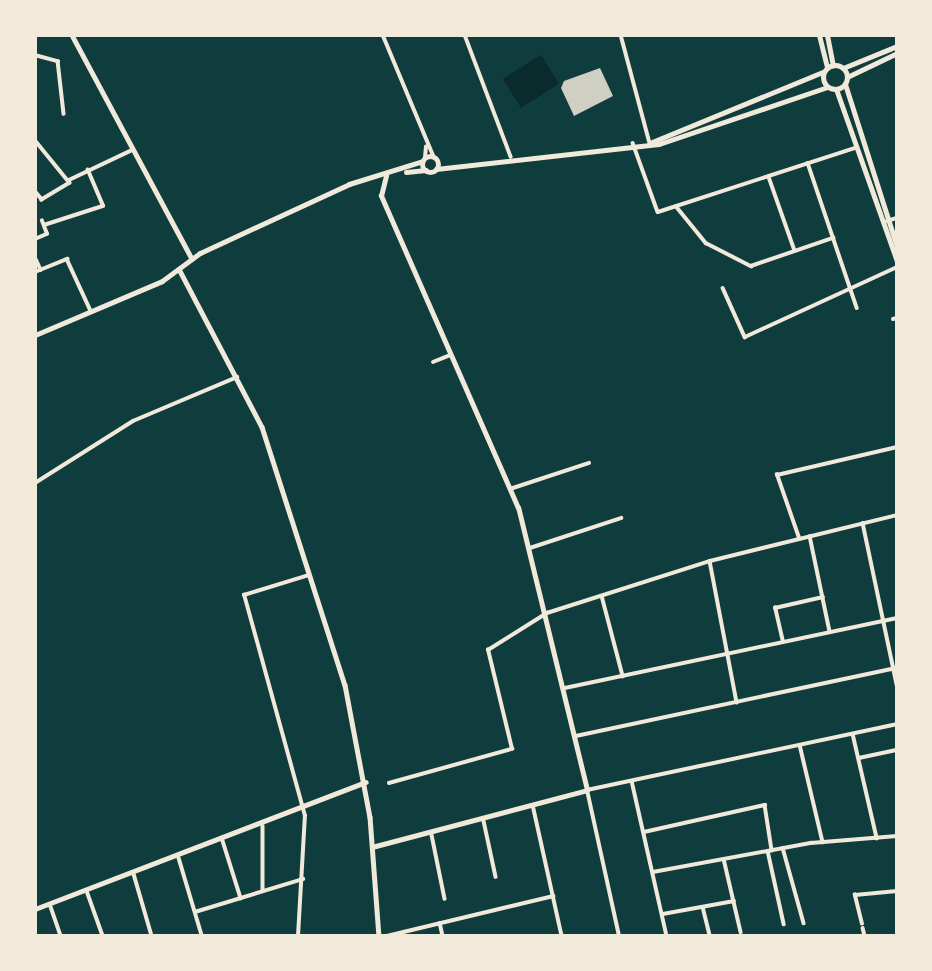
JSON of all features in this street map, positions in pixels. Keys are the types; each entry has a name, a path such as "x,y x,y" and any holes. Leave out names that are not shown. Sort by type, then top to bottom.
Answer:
{"main road":[{"path":"819,35 828,68"},
{"path":"827,35 827,87"},
{"path":"651,143 828,68 843,68 897,46"},
{"path":"847,76 897,53"},
{"path":"843,68 847,76 845,84 886,222 897,247"},
{"path":"35,335 179,269 192,260 349,184 403,172 455,167 510,157 651,143 827,87 836,89 845,84"},
{"path":"836,89 897,261"},
{"path":"403,172 424,160 436,159 455,167"},
{"path":"436,159 436,169"},
{"path":"424,160 426,170"}],"street":[{"path":"72,35 130,151 192,260"},
{"path":"383,35 426,144 436,159"},
{"path":"464,35 510,157"},
{"path":"621,35 651,143"},
{"path":"35,55 58,61 64,114"},
{"path":"35,140 69,180"},
{"path":"633,143 658,212 855,148"},
{"path":"424,160 426,144"},
{"path":"35,192 42,200 69,180 130,151"},
{"path":"808,163 857,308"},
{"path":"35,239 47,233 43,223 103,206 88,170"},
{"path":"386,176 382,196 510,489 530,548 576,736 618,936"},
{"path":"769,176 795,251"},
{"path":"676,206 706,243 751,266 833,238"},
{"path":"886,222 897,218"},
{"path":"35,257 41,270"},
{"path":"35,272 67,259 91,311"},
{"path":"723,288 745,337 897,267"},
{"path":"179,269 237,377 288,496 365,782 379,936"},
{"path":"433,362 452,354"},
{"path":"35,483 133,421 237,377"},
{"path":"799,538 777,475 897,447"},
{"path":"510,489 589,463"},
{"path":"389,783 512,748 488,650 548,613 710,561 897,515"},
{"path":"530,548 621,518"},
{"path":"863,523 897,684"},
{"path":"810,536 830,632"},
{"path":"710,561 737,702"},
{"path":"298,936 304,878 302,808 244,595 311,575"},
{"path":"602,596 623,676"},
{"path":"783,642 775,608 823,597"},
{"path":"565,688 897,618"},
{"path":"576,736 895,669"},
{"path":"372,847 432,835 587,790 897,724"},
{"path":"853,734 877,838"},
{"path":"800,745 823,842"},
{"path":"859,758 897,750"},
{"path":"632,780 667,936"},
{"path":"35,909 179,858 365,782"},
{"path":"532,804 562,936"},
{"path":"644,832 765,805 770,850 784,924"},
{"path":"484,821 496,877"},
{"path":"262,825 263,891"},
{"path":"432,835 445,899"},
{"path":"653,872 823,842 897,836"},
{"path":"223,841 241,898"},
{"path":"783,848 804,922"},
{"path":"179,858 202,935"},
{"path":"724,859 741,932"},
{"path":"134,874 152,936"},
{"path":"195,912 304,878"},
{"path":"87,891 103,936"},
{"path":"865,936 855,895 897,891"},
{"path":"387,936 553,896"},
{"path":"662,914 734,901"},
{"path":"50,904 61,936"},
{"path":"703,907 710,936"},
{"path":"440,923 443,936"}],"water":[{"path":"541,55 559,84 521,108 503,79"}],"building":[{"path":"600,68 613,96 574,116 561,88 564,81"}]}
